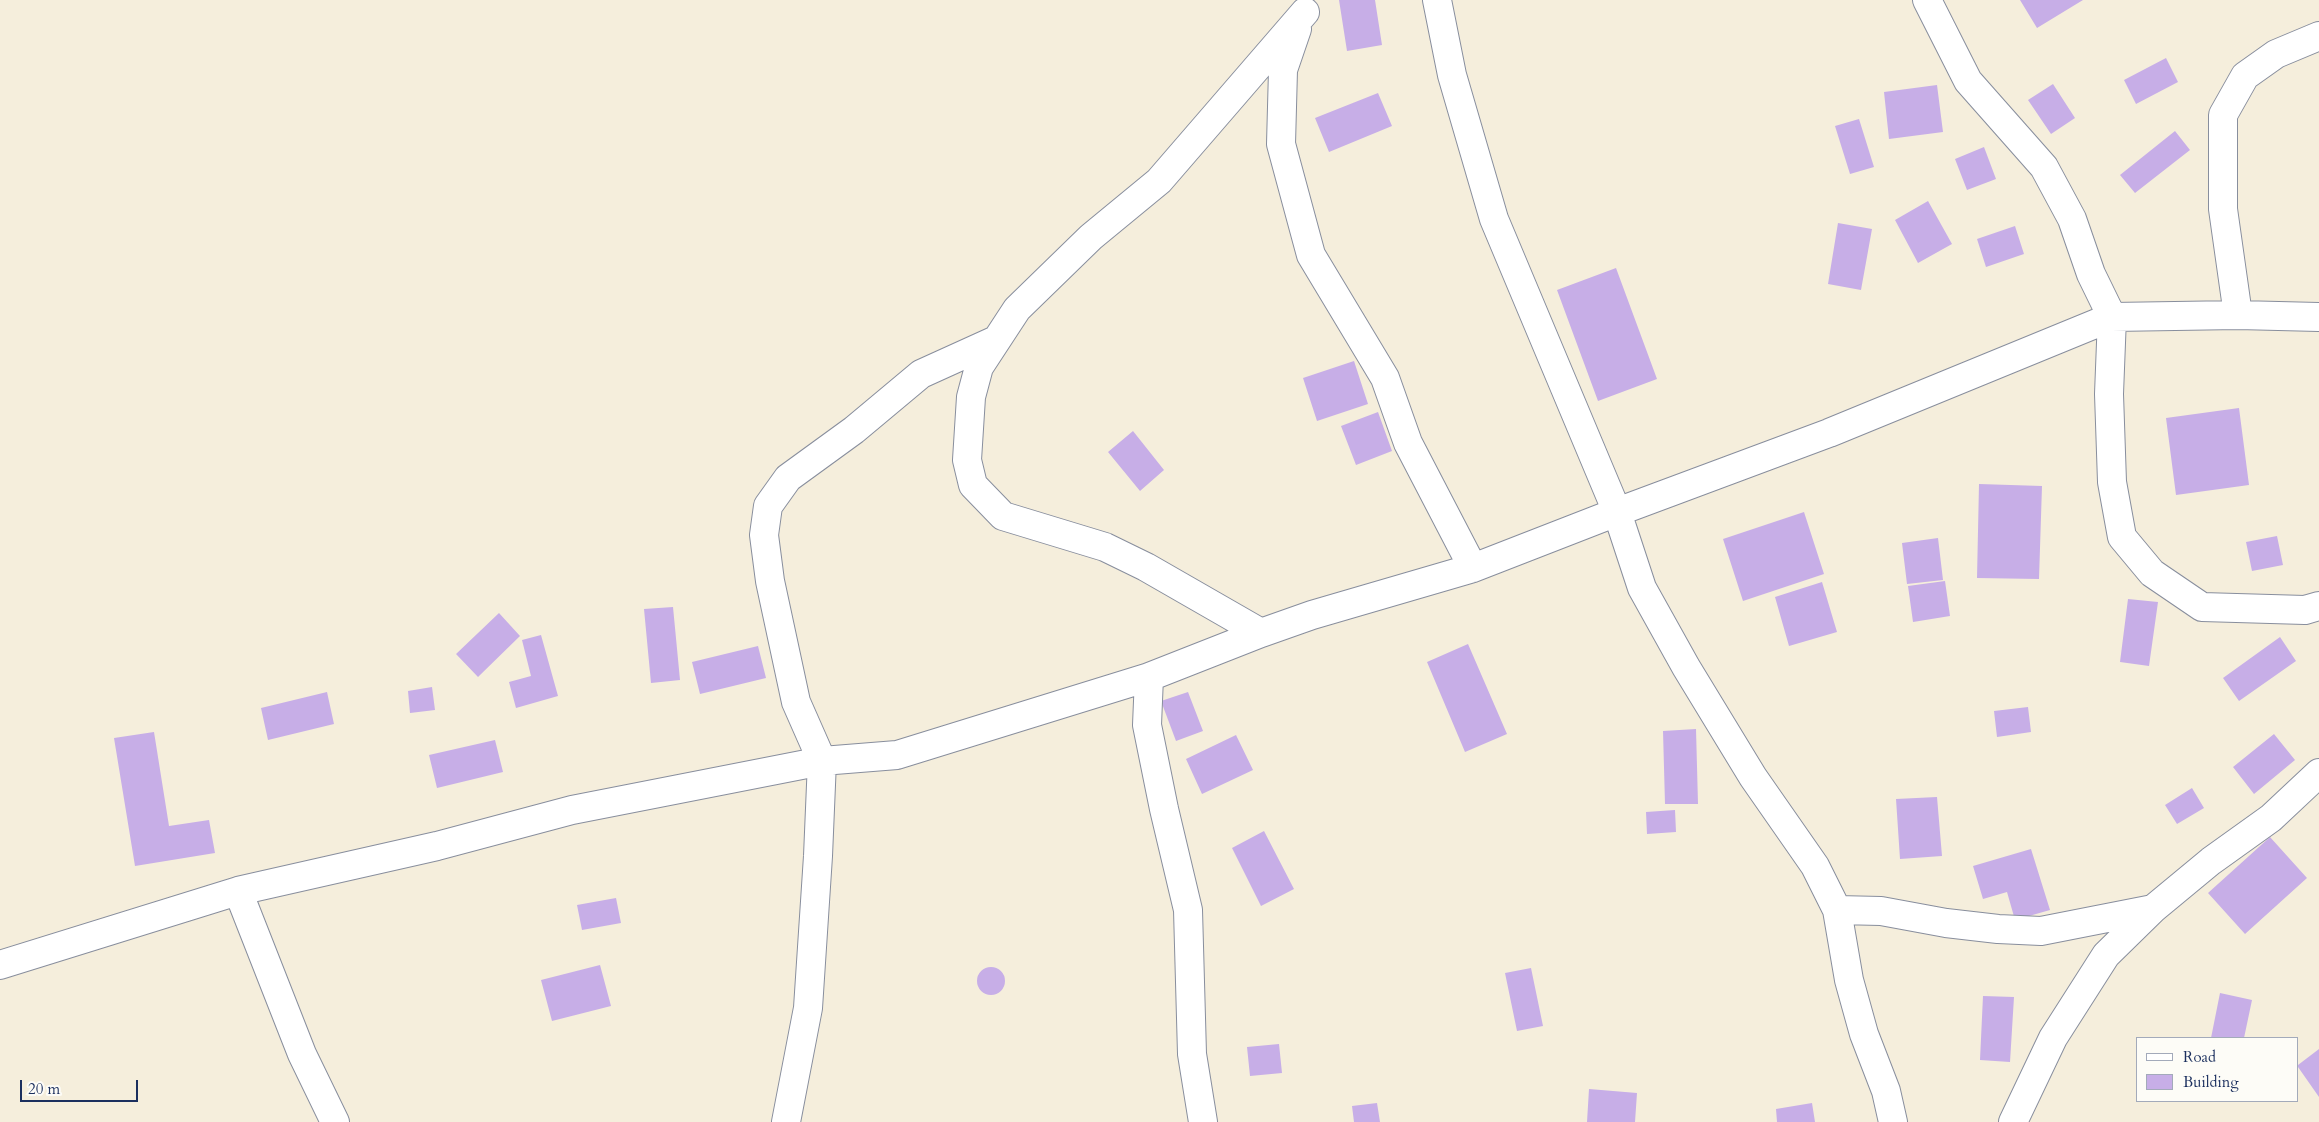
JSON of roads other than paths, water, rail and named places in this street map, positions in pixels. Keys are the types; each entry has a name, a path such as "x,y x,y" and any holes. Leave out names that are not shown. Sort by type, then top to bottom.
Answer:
{"street":[{"path":"1437,0 1452,75 1494,219 1617,512 1642,588 1686,668 1752,777 1814,866 1838,910 1849,980 1864,1034 1886,1091 1893,1122"},
{"path":"1927,0 1968,81 2044,167 2072,219 2091,274 2112,317 2109,394 2112,482 2122,537 2152,573 2202,607 2305,610 2319,606"},
{"path":"1308,6 1292,41 1283,70 1281,144 1311,256 1385,378 1408,444 1453,534 1473,568"},
{"path":"1261,633 1146,567 1105,547 1003,516 974,485 967,460 971,396 979,367 1017,309 1091,237 1159,181 1308,6"},
{"path":"2238,315 2224,209 2223,115 2245,76 2276,54 2319,36"},
{"path":"0,965 238,891 437,846 572,810 822,760 897,755 1149,677 1312,615 1473,568 1829,433 2112,317 2238,315 2319,317"},
{"path":"786,1122 808,1008 822,760 796,702 770,581 764,535 768,506 788,478 854,430 921,374 996,340"},
{"path":"1149,677 1147,725 1164,809 1188,910 1192,1054 1203,1122"},
{"path":"2013,1122 2053,1038 2106,954 2153,908 2211,861 2271,818 2319,773"},
{"path":"238,891 302,1054 335,1122"},
{"path":"1838,910 1881,911 1998,930 2041,931 2153,908"}]}
